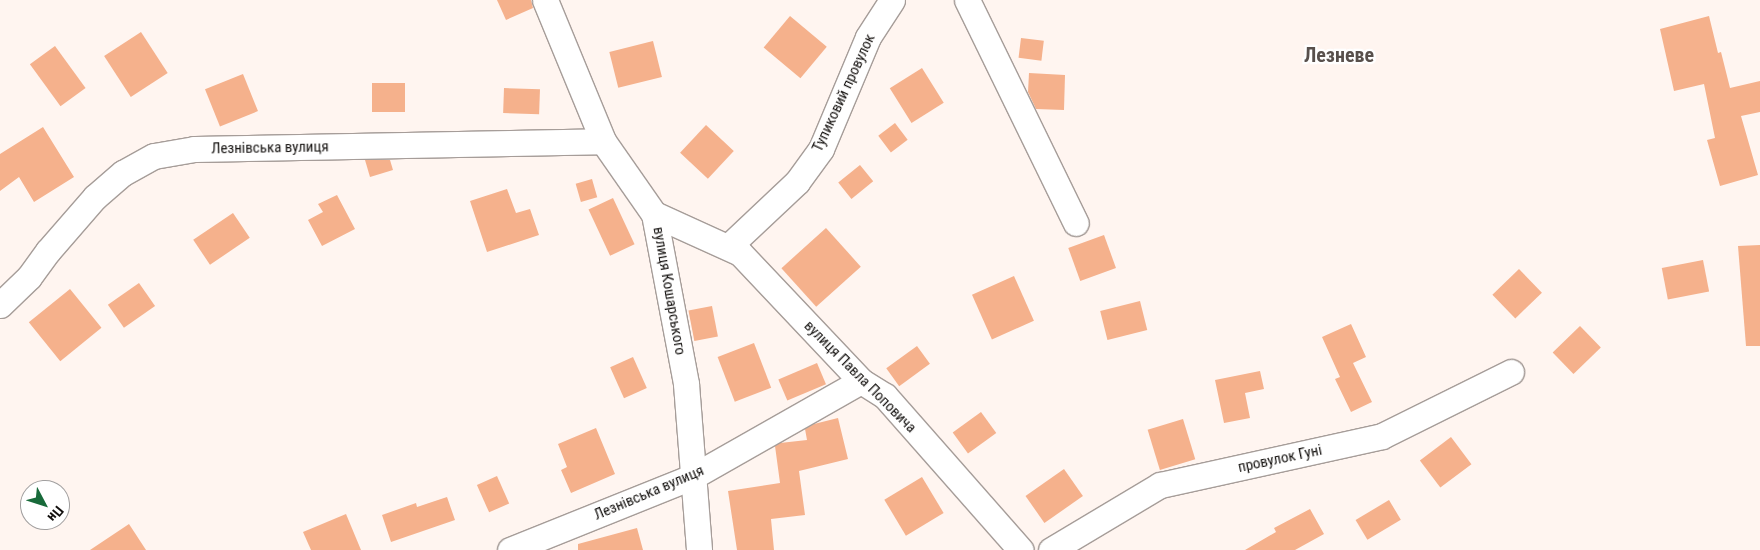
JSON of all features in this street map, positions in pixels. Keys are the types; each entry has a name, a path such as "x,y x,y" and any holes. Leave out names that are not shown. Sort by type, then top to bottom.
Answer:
{"street":[{"name":"вулиця Кошарського","path":"544,0 603,141 654,214 686,384 699,550"},
{"name":"Тупиковий провулок","path":"728,247 797,182 821,149 868,37 892,0"},
{"path":"967,0 1076,223"},
{"name":"Лезнівська вулиця","path":"0,305 29,277 48,251 95,197 123,172 154,156 194,149 603,141"},
{"name":"вулиця Павла Поповича","path":"654,214 740,253 861,381 885,396 1021,550"},
{"name":"провулок Гуні","path":"1052,550 1160,485 1382,436 1511,372"},
{"name":"Лезнівська вулиця","path":"510,550 692,477 861,381"}],"building":[{"path":"497,0 531,0 533,8 506,20"},
{"path":"790,16 827,47 800,78 764,47"},
{"path":"1709,16 1718,53 1721,52 1730,88 1760,81 1760,112 1741,116 1758,175 1720,186 1707,140 1715,138 1704,84 1674,91 1660,29"},
{"path":"141,32 168,73 131,97 104,56"},
{"path":"1021,38 1044,41 1041,61 1019,58"},
{"path":"653,41 662,77 618,88 609,52"},
{"path":"55,46 86,88 60,106 30,64"},
{"path":"922,68 944,103 912,123 890,88"},
{"path":"1029,73 1065,75 1064,110 1036,109 1028,92"},
{"path":"243,74 258,111 220,126 205,89"},
{"path":"372,83 405,83 405,112 372,112"},
{"path":"504,88 540,89 539,114 503,113"},
{"path":"895,123 908,140 891,152 878,136"},
{"path":"706,125 734,151 708,179 680,153"},
{"path":"43,127 74,177 34,202 19,177 0,191 0,154"},
{"path":"365,160 390,160 393,170 370,177"},
{"path":"860,165 873,181 851,199 838,183"},
{"path":"592,179 597,197 581,202 576,184"},
{"path":"507,189 516,213 530,209 539,235 487,252 470,201"},
{"path":"337,195 355,229 322,246 308,220 323,212 318,204"},
{"path":"613,198 635,244 610,256 589,209"},
{"path":"233,213 250,238 210,265 193,240"},
{"path":"826,228 861,267 816,307 781,268"},
{"path":"1104,235 1116,268 1080,281 1068,248"},
{"path":"1760,245 1760,346 1746,346 1738,246"},
{"path":"1703,260 1709,291 1668,299 1662,268"},
{"path":"1519,269 1542,293 1515,318 1492,295"},
{"path":"1014,276 1034,321 992,339 972,295"},
{"path":"139,283 155,306 124,328 108,305"},
{"path":"70,289 101,328 60,361 29,322"},
{"path":"1140,301 1147,330 1107,340 1100,311"},
{"path":"712,306 718,336 694,341 688,311"},
{"path":"1351,324 1366,357 1353,363 1372,402 1351,412 1335,379 1340,377 1322,337"},
{"path":"1580,326 1601,348 1574,374 1553,352"},
{"path":"754,343 771,388 735,402 718,357"},
{"path":"917,346 930,364 899,386 886,368"},
{"path":"633,357 647,388 624,398 610,367"},
{"path":"817,363 826,384 787,401 778,379"},
{"path":"1260,371 1264,389 1245,393 1250,418 1224,423 1215,380"},
{"path":"981,412 996,433 968,454 953,433"},
{"path":"838,418 848,459 799,471 805,515 771,519 774,550 737,550 728,491 780,483 775,446 780,443 807,440 805,429 814,424"},
{"path":"1183,419 1195,459 1160,470 1148,430"},
{"path":"596,428 615,474 571,493 561,470 567,467 558,444"},
{"path":"1451,437 1471,464 1440,488 1420,460"},
{"path":"1064,469 1083,496 1044,523 1025,496"},
{"path":"497,476 509,503 489,512 477,485"},
{"path":"922,477 944,513 906,536 884,500"},
{"path":"447,497 455,520 391,542 382,515 416,503 417,507"},
{"path":"1389,500 1401,520 1367,540 1356,520"},
{"path":"1310,509 1324,534 1295,550 1245,550 1276,532 1274,528"},
{"path":"346,514 361,550 311,550 303,532"},
{"path":"129,524 146,550 90,550"},
{"path":"637,528 643,550 578,550 578,544"}],"district":[{"name":"Лезневе","path":"1339,55"}]}
